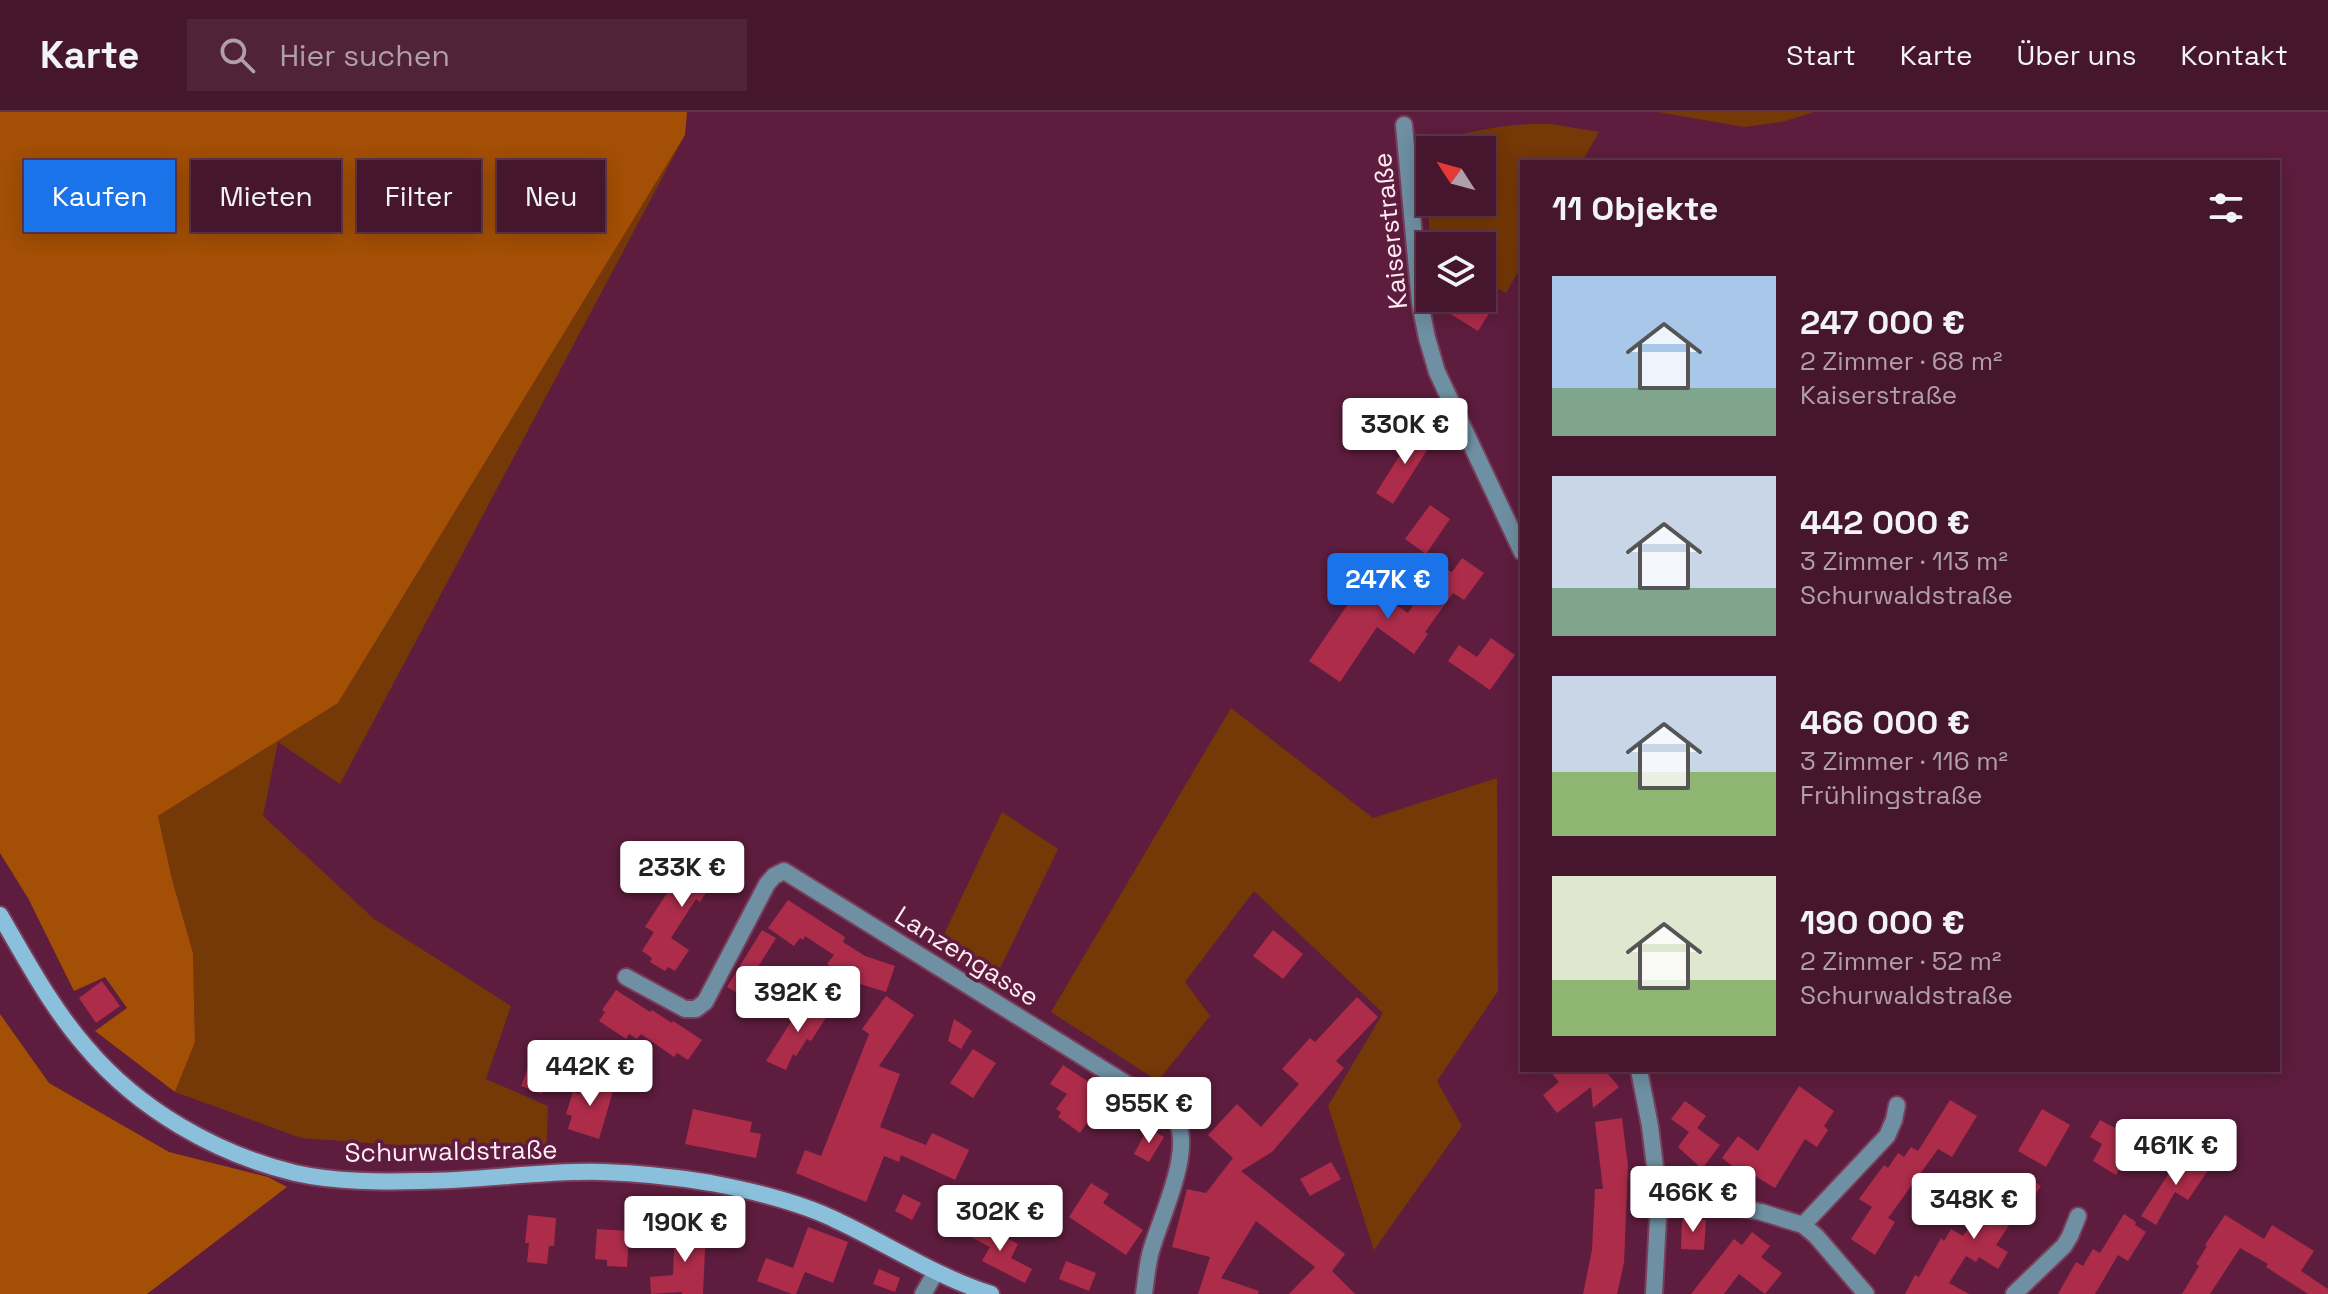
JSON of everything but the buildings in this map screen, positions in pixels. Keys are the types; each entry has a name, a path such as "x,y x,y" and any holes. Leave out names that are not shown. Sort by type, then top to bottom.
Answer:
{"main road":[{"name":"Schurwaldstraße","path":"0,915 50,1001 108,1073 140,1101 241,1156 296,1173 348,1180 422,1181 602,1172 714,1184 813,1210 936,1272 991,1294"}],"street":[{"name":"Kaiserstraße","path":"1404,125 1420,303 1427,338 1437,372 1520,548"},
{"name":"Lanzengasse","path":"626,977 685,1009 696,1009 705,1002 767,884 784,871 798,879 1163,1106 1178,1123 1181,1142 1176,1177 1150,1253 1144,1294"},
{"path":"1639,1072 1659,1199 1654,1294"},
{"path":"1803,1225 1887,1136 1897,1105"},
{"path":"1659,1199 1714,1203 1761,1212 1803,1225 1866,1294"},
{"path":"2014,1294 2064,1246 2078,1216"},
{"path":"923,1294 936,1272"}],"shaded area":[{"path":"0,112 687,112 685,135 338,703 158,816 193,953 195,1042 175,1092 95,1031 127,1008 105,977 74,991 28,898 0,853"},
{"path":"1658,112 1814,112 1782,122 1744,127"},
{"path":"1529,124 1551,124 1599,132 1583,160 1520,160 1520,268 1506,293 1496,288 1496,232 1429,232 1429,216 1496,216 1496,136 1455,136"},
{"path":"685,135 340,784 278,742 263,816 374,919 511,1006 486,1079 548,1106 546,1156 301,1138 175,1092 195,1042 193,953 158,816 338,703"},
{"path":"1231,708 1373,818 1497,778 1498,991 1437,1081 1462,1126 1374,1250 1328,1106 1383,1013 1254,891 1185,982 1210,1016 1158,1081 1051,1012"},
{"path":"1002,812 1058,849 994,981 937,949"},
{"path":"0,1014 49,1083 169,1152 268,1177 287,1187 147,1294 0,1294"}]}
